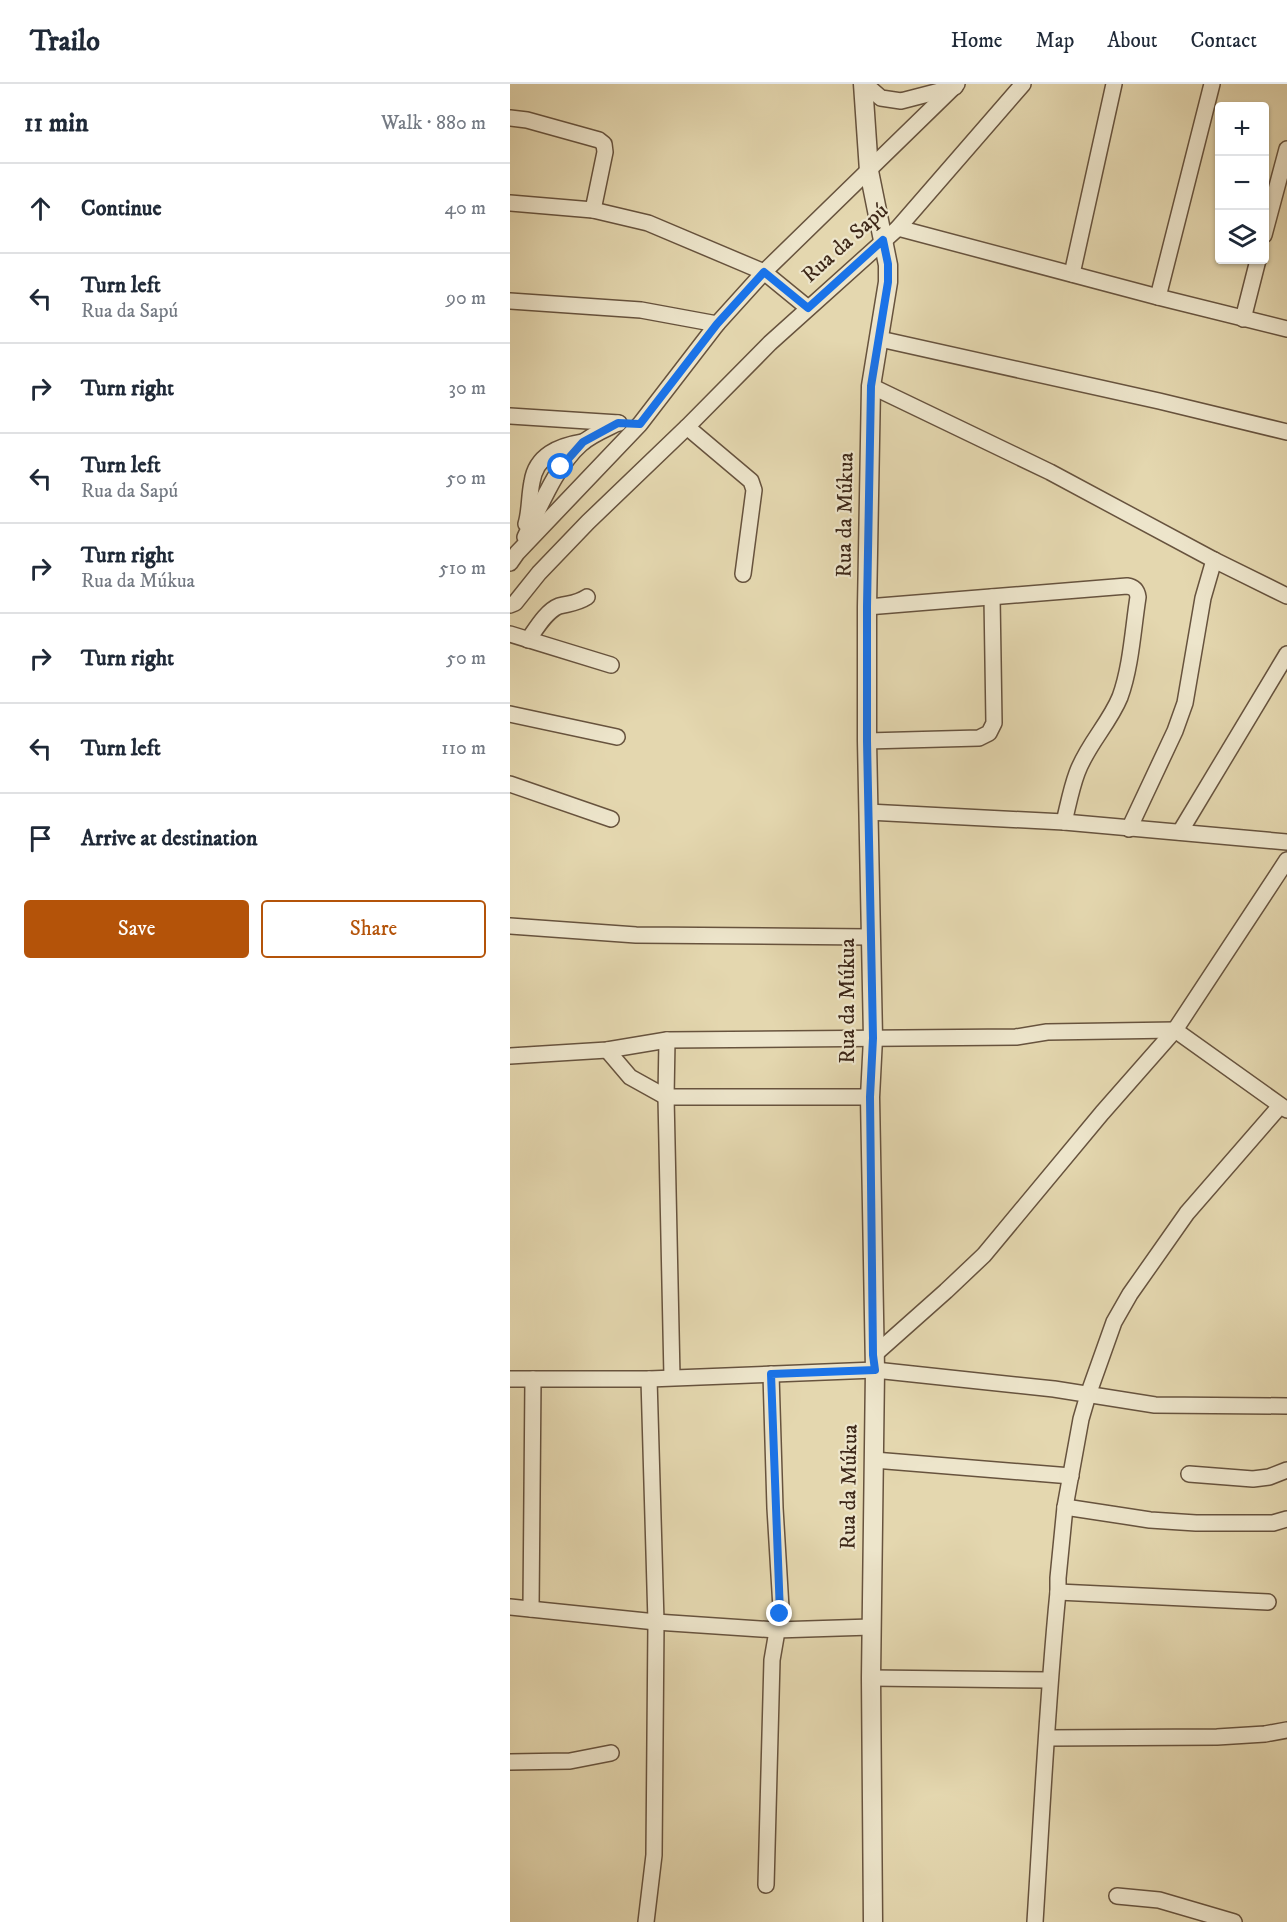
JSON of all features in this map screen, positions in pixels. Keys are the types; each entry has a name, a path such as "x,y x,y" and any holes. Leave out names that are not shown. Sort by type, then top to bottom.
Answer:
{"street":[{"path":"864,84 881,98 901,101 956,85"},
{"name":"Rua da Múkua","path":"864,84 869,171 888,264 888,282 871,386 867,607 867,741 873,1038 870,1097 874,1362 871,1626 873,1922"},
{"name":"Rua da Sapú","path":"512,603 588,522 770,343 898,228 1023,84"},
{"path":"1072,274 1114,84"},
{"path":"1158,297 1212,84"},
{"name":"Rua da Sapú","path":"513,558 640,424 717,324 764,272 956,85"},
{"path":"510,118 527,120 599,140 604,144 605,152 593,210"},
{"path":"1269,217 1287,149"},
{"path":"510,203 593,210 648,223 764,272 808,308"},
{"path":"898,228 1287,329"},
{"path":"1243,319 1257,264"},
{"path":"510,301 641,310 717,324"},
{"path":"880,339 1160,401 1287,432"},
{"path":"871,386 1050,472 1214,560 1287,596"},
{"path":"510,416 640,424"},
{"path":"513,558 528,517 532,480 537,466 544,457 562,446 583,442 618,423"},
{"path":"687,427 751,481 754,490 743,574"},
{"path":"513,558 561,467 583,442"},
{"path":"1129,829 1175,731 1185,703 1203,598 1214,560"},
{"path":"867,607 1127,586 1137,591 1132,637 1121,694 1112,716 1089,749 1077,772 1064,822"},
{"path":"528,639 550,612 558,606 578,603 587,597"},
{"path":"867,741 979,738 989,733 994,723 992,597"},
{"path":"510,634 611,665"},
{"path":"1180,832 1287,654"},
{"path":"510,714 617,737"},
{"path":"510,784 611,819"},
{"path":"868,812 1064,822 1287,842"},
{"path":"874,1362 984,1255 1102,1113 1175,1030 1287,860"},
{"path":"510,926 636,935 870,937"},
{"path":"510,1056 607,1050 667,1040 1016,1037 1047,1032 1175,1030 1284,1108 1187,1213 1130,1294 1114,1323 1088,1395 1065,1507 1049,1680 1035,1922"},
{"path":"667,1040 666,1097 672,1377"},
{"path":"607,1050 630,1077 666,1097 870,1097"},
{"path":"510,1379 649,1379 771,1374 874,1362 1155,1405 1287,1406"},
{"path":"766,1885 772,1660 781,1608 771,1374"},
{"path":"531,1609 533,1379"},
{"path":"646,1922 654,1855 656,1622 649,1379"},
{"path":"874,1460 1071,1476"},
{"path":"1189,1474 1253,1479 1269,1477 1287,1470"},
{"path":"1065,1507 1150,1520 1196,1523 1273,1523 1287,1519"},
{"path":"1058,1592 1268,1602"},
{"path":"510,1607 656,1622 776,1630 871,1626"},
{"path":"871,1678 1049,1680"},
{"path":"1047,1738 1217,1737 1287,1730"},
{"path":"510,1762 570,1761 611,1753"},
{"path":"1117,1896 1159,1900 1234,1922"}],"route":[{"path":"561,467 583,442 618,423 640,424 717,324 764,272 808,308 883,240 888,264 888,282 871,386 867,607 867,741 873,1038 870,1097 875,1370 771,1374 780,1614"}]}
